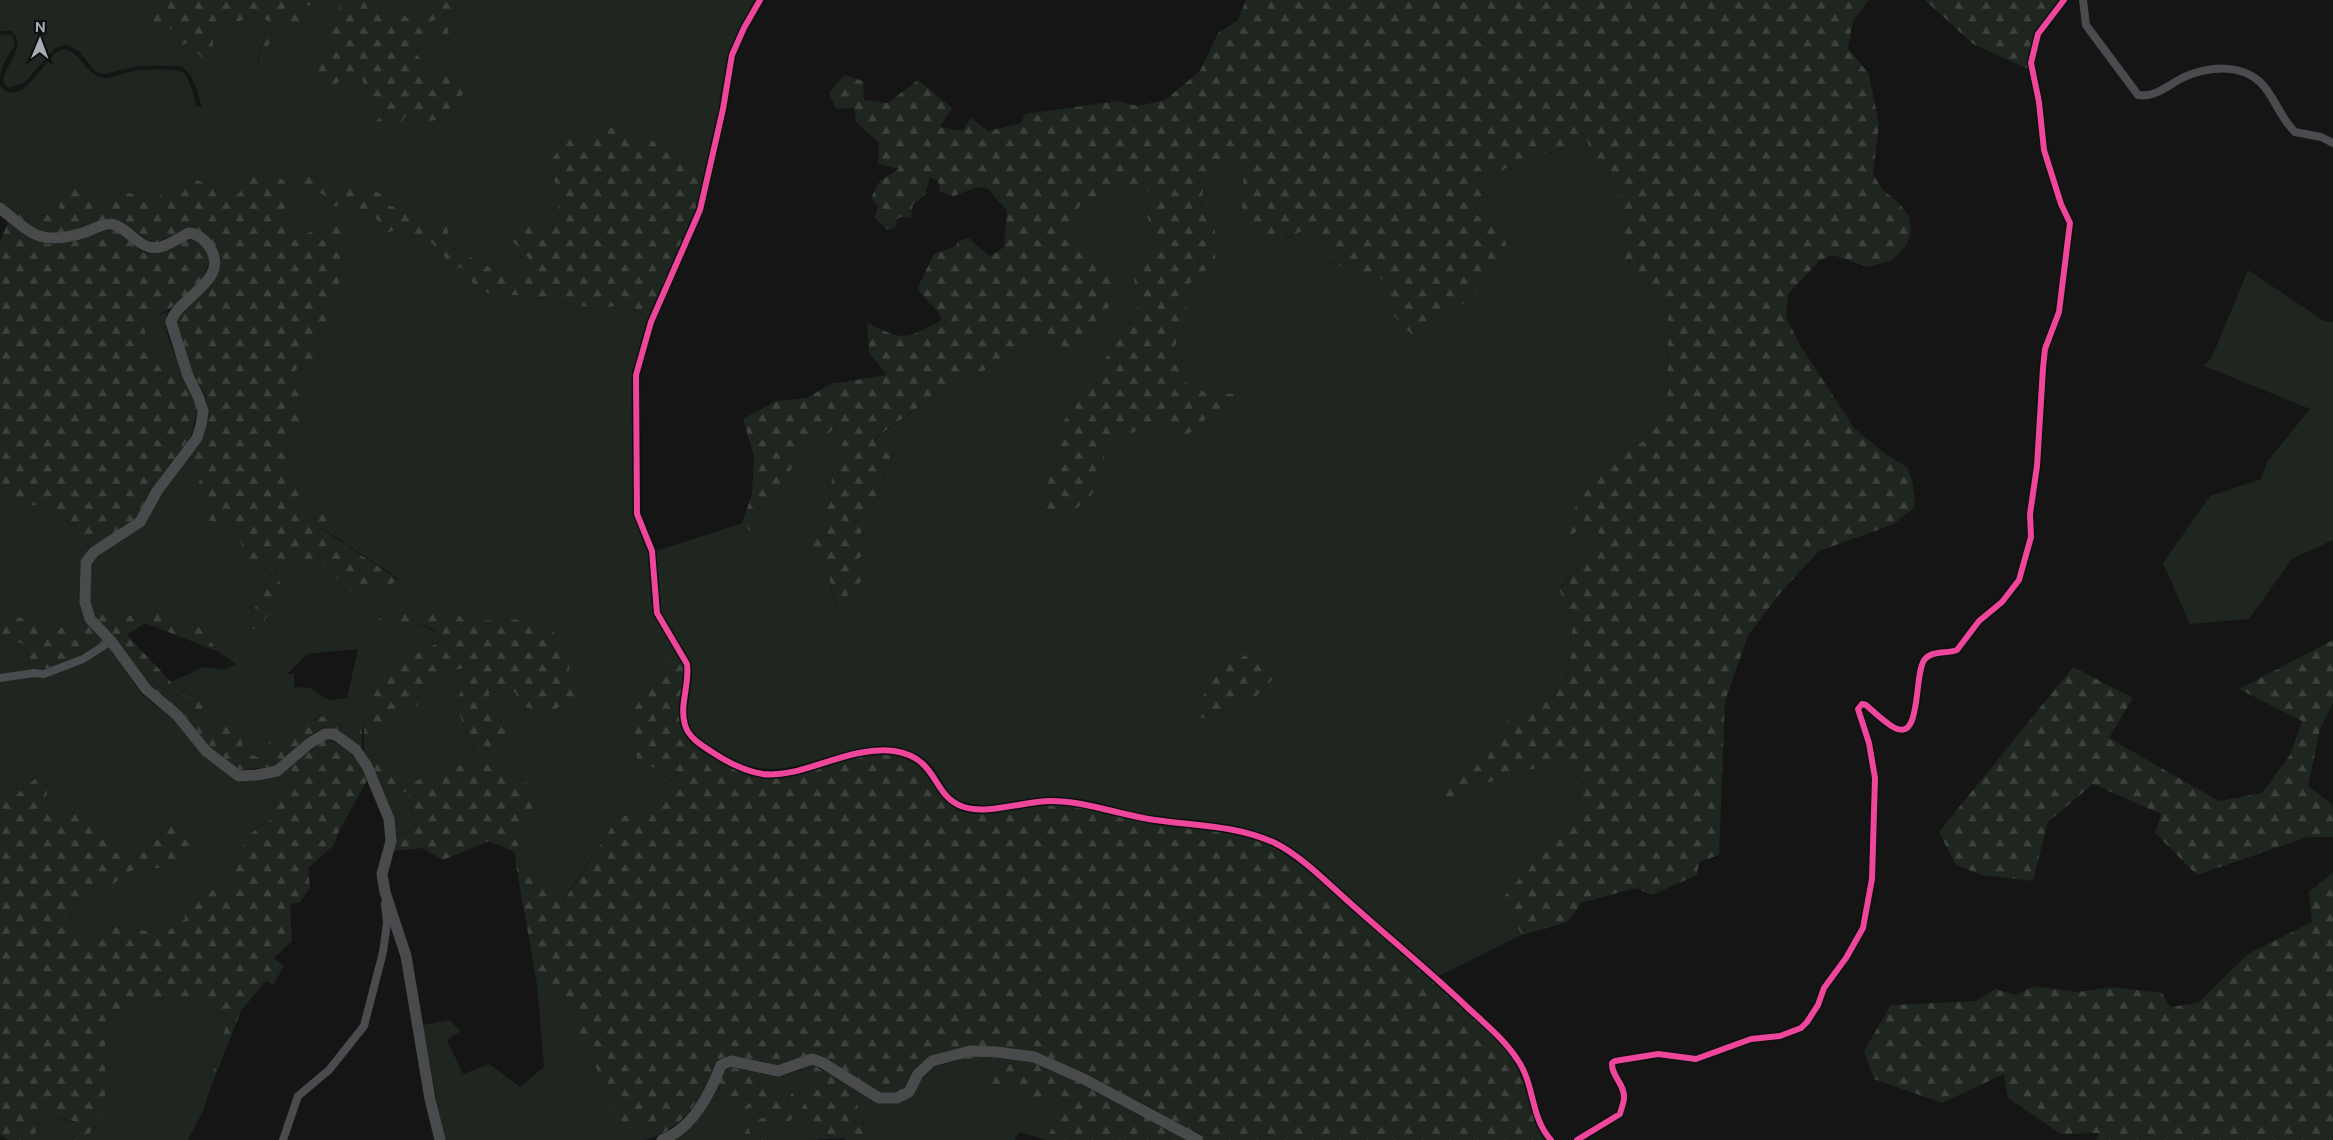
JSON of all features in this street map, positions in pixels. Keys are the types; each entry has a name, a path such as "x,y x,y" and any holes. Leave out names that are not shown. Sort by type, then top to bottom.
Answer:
{"street":[{"path":"760,0 744,28 732,55 722,117 700,210 651,322 636,374 637,514 652,551 657,612 687,664 689,674 684,698 684,723 689,735 730,764 764,774 795,771 833,758 869,752 894,751 912,756 929,768 944,792 961,806 987,808 1048,801 1083,803 1153,820 1232,828 1277,844 1322,877 1493,1031 1519,1060 1528,1082 1538,1120 1542,1130 1551,1140"},
{"path":"1577,1140 1620,1114 1624,1098 1623,1087 1612,1068 1612,1063 1615,1061 1658,1054 1696,1059 1751,1039 1780,1036 1801,1028 1807,1022 1818,1005 1824,988 1846,958 1863,928 1872,879 1875,778 1869,743 1858,711 1859,706 1866,705 1893,727 1899,729 1909,727 1912,724 1915,709 1919,667 1926,658 1933,654 1957,650 1979,621 2002,602 2019,580 2031,537 2030,514 2038,466 2045,349 2060,312 2070,223 2061,204 2044,150 2039,102 2031,63 2038,34 2064,0"},
{"path":"2083,0 2086,25 2138,95 2150,95 2184,77 2220,68 2245,72 2260,82 2295,132 2321,137 2333,144"},
{"path":"0,208 28,232 46,240 60,239 110,224 121,227 148,248 156,249 189,233 205,240 215,259 212,271 202,288 172,314 170,322 188,376 203,411 197,438 157,491 140,522 94,552 86,562 85,602 90,619 111,641 146,689 177,715 206,751 239,776 277,771 310,743 324,734 333,734 356,750 367,766 389,819 391,841 382,874 386,922 383,952 364,1026 329,1070 298,1096 283,1140"},
{"path":"0,678 34,673 44,674 83,659 111,641"},
{"path":"385,892 406,956 430,1100 440,1140"},
{"path":"662,1140 684,1127 696,1114 721,1064 726,1062 731,1061 753,1068 778,1071 812,1060 823,1063 879,1098 897,1098 908,1092 918,1074 932,1061 955,1054 979,1052 1034,1056 1084,1078 1198,1140"}],"green space":[{"path":"0,0 166,0 144,13 157,37 178,24 175,48 188,43 212,25 235,23 260,12 268,21 257,65 280,22 293,6 328,5 325,0 425,0 427,6 421,29 380,17 379,7 364,1 359,12 333,19 330,43 324,47 312,44 326,78 322,85 341,79 362,79 368,98 385,113 376,122 409,109 458,110 445,101 451,94 455,74 419,77 415,53 425,41 433,25 432,21 476,0 756,0 741,27 704,177 676,160 665,146 589,132 548,166 556,184 560,218 548,231 533,264 522,272 493,269 451,247 446,221 429,226 423,209 389,206 374,192 370,205 338,185 299,173 298,182 333,199 317,209 352,203 394,230 424,238 434,245 431,259 440,250 453,270 461,267 479,292 535,297 596,309 626,304 648,320 633,374 634,514 649,552 654,614 675,650 678,771 653,804 617,819 563,900 516,865 515,852 539,794 494,755 508,737 487,693 515,692 569,672 571,650 529,619 465,621 458,614 397,627 423,626 445,640 433,644 375,690 371,720 364,723 362,729 354,727 351,730 322,716 269,743 275,748 257,757 241,749 245,735 207,726 194,713 215,703 196,696 170,695 171,682 203,667 224,670 236,664 219,652 195,623 188,628 152,608 118,620 92,608 90,601 91,564 162,493 188,458 203,469 197,489 231,514 249,565 269,563 272,577 243,629 278,576 273,563 319,562 332,573 379,584 392,584 397,578 322,528 304,513 284,443 311,424 299,402 295,371 303,362 350,224 343,220 300,237 285,209 237,195 186,176 156,199 128,193 109,207 96,194 61,183 59,211 41,216 19,212 14,213 0,201 0,85 7,92 23,89 57,52 63,50 75,54 91,71 103,78 141,70 158,69 182,72 189,82 197,107 202,106 192,77 179,66 138,66 104,74 95,71 80,52 67,45 55,48 25,82 8,88 3,82 17,48 17,42 16,36 11,31 0,31","holes":["358,649 347,698 329,700 310,688 294,687 294,674 287,674 307,654"]},
{"path":"166,0 325,0 328,5 294,6 303,24 293,33 280,22 257,68 268,22 260,13 235,23 212,26 213,46 202,58 188,43 175,48 178,25 157,37 143,13"},
{"path":"425,0 476,0 432,21 433,25 448,27 449,37 425,41 415,53 424,62 419,77 455,74 470,87 460,97 451,94 446,100 458,110 449,119 426,121 409,110 399,126 375,122 385,113 368,98 362,79 341,79 331,89 322,85 326,78 313,72 312,44 324,47 329,43 333,19 341,3 359,12 363,1 379,7 381,17 404,15 420,29 427,6"},
{"path":"1246,0 1869,0 1853,21 1848,48 1869,74 1879,124 1873,174 1882,189 1899,203 1909,216 1911,232 1906,246 1891,261 1868,267 1833,255 1819,261 1788,294 1786,317 1800,345 1854,428 1887,455 1907,467 1913,483 1915,507 1894,524 1819,551 1781,592 1748,636 1725,701 1719,855 1699,862 1697,875 1652,895 1636,888 1581,903 1568,922 1522,935 1501,900 1576,812 1579,796 1574,763 1518,771 1444,800 1454,776 1519,709 1552,699 1568,676 1573,621 1559,589 1605,540 1588,521 1570,537 1561,526 1616,452 1644,441 1667,413 1668,304 1625,259 1616,179 1590,154 1587,139 1581,132 1560,150 1522,159 1489,178 1473,214 1502,225 1509,259 1466,302 1414,337 1387,308 1391,282 1331,263 1323,236 1311,227 1274,240 1266,239 1249,231 1242,210 1244,163 1232,153 1212,170 1204,186 1201,205 1215,222 1215,263 1189,284 1185,321 1172,353 1190,390 1236,394 1182,439 1154,423 1103,446 1105,466 1090,498 1070,513 1049,517 1043,498 1055,460 1055,434 1137,311 1133,270 1156,238 1147,217 1153,192 1124,184 1082,202 1078,209 1078,222 1066,239 1113,271 1109,307 1082,347 1062,351 1033,335 979,374 970,370 874,439 894,451 861,533 864,553 854,564 867,575 837,607 826,567 808,548 822,524 829,501 833,470 841,454 844,428 837,425 828,434 808,444 750,531 742,523 752,494 754,456 743,419 776,401 806,398 831,384 887,375 869,353 867,323 890,333 904,336 911,335 941,321 941,316 917,289 934,254 956,246 958,241 969,238 990,257 1004,247 1007,211 988,189 977,187 954,196 940,192 938,181 930,177 925,195 913,204 911,218 900,217 895,221 896,227 888,230 875,218 878,206 871,198 880,181 899,169 878,164 879,143 856,122 854,108 836,109 829,93 844,75 863,81 864,100 888,103 918,80 952,108 940,127 962,131 971,118 988,131 1021,123 1025,114 1118,101 1138,106 1165,100 1200,71 1218,33 1238,20"},
{"path":"1925,0 2060,0 2028,62 2028,69 1973,44"},
{"path":"7,34 13,37 15,44 4,63 0,75 0,35"},
{"path":"618,127 665,146 676,160 704,177 697,209 648,320 626,304 596,309 535,297 479,292 461,267 453,271 440,250 430,260 434,245 424,238 394,230 387,233 374,216 364,223 354,216 351,203 315,210 332,199 298,182 299,173 338,185 346,181 369,204 374,191 389,198 389,206 423,209 429,226 446,221 451,247 493,269 522,272 533,263 507,235 525,215 548,231 560,218 556,184 548,166 566,138 577,142 589,132"},
{"path":"1580,132 1587,139 1590,154 1616,179 1625,259 1668,304 1667,413 1644,441 1616,452 1588,521 1605,540 1559,588 1573,621 1568,675 1552,699 1519,709 1445,799 1518,771 1574,762 1579,796 1576,812 1501,900 1522,935 1439,976 1306,859 1276,841 1246,830 1231,826 1146,815 1070,798 995,805 966,803 950,793 936,771 925,759 911,752 896,748 873,747 851,750 809,763 767,769 745,765 721,754 705,745 692,733 687,719 692,679 691,664 684,649 661,613 657,590 656,551 742,523 750,531 808,444 828,434 838,425 844,429 841,454 833,470 829,501 822,525 808,548 826,567 836,606 854,564 864,553 861,533 894,452 874,440 970,369 979,374 1033,335 1062,351 1065,239 1078,222 1078,209 1082,202 1124,184 1154,192 1147,217 1156,238 1133,270 1137,311 1055,434 1055,460 1043,498 1105,466 1103,446 1154,423 1235,394 1190,390 1172,353 1185,321 1189,284 1215,263 1205,228 1202,191 1205,180 1211,170 1221,161 1233,153 1244,163 1242,210 1286,239 1311,226 1323,236 1331,263 1391,282 1473,215 1489,178 1522,159 1560,150","holes":["1254,650 1273,679 1253,700 1228,707 1207,719"]},
{"path":"258,172 291,182 284,199 291,200 292,206 285,209 300,236 343,220 350,223 344,245 348,256 313,361 303,362 295,371 299,402 311,424 284,443 304,513 325,509 330,518 322,529 397,579 392,584 379,584 364,596 351,591 319,562 273,563 282,588 260,629 243,629 272,577 269,563 249,565 231,514 222,524 199,518 205,500 197,489 203,469 188,458 202,441 208,411 204,393 193,374 176,322 177,317 198,298 214,277 221,259 215,248 209,239 189,228 155,243 115,219 109,218 65,232 48,233 32,227 14,213 19,212 41,216 59,211 61,183 96,194 109,206 128,193 156,198 186,176 237,195"},
{"path":"8,222 29,237 46,244 64,243 111,230 122,234 139,250 150,254 160,253 189,240 203,247 210,259 200,281 193,290 164,312 143,321 148,351 167,369 179,363 197,412 191,436 153,487 136,518 91,550 78,526 38,505 26,506 0,493 0,243"},
{"path":"2248,270 2324,321 2333,322 2333,540 2292,559 2249,619 2190,624 2163,563 2210,496 2261,479 2267,462 2310,409 2204,366 2212,357"},
{"path":"167,312 167,332 179,363 167,369 148,351 142,321"},
{"path":"0,493 26,506 38,505 78,526 91,550 81,560 80,591 85,622 52,630 0,610"},
{"path":"92,608 118,620 152,608 188,628 195,622 219,652 145,623 127,635 171,682 171,695 196,696 216,702 194,713 207,726 222,719 245,735 241,749 257,757 261,750 275,748 268,743 307,720 311,722 322,716 351,730 354,727 362,729 362,748 343,734 324,727 306,739 275,766 240,770 210,747 181,711 150,688 95,617"},
{"path":"0,610 52,630 85,622 104,641 60,665 50,668 33,669 23,644 0,636"},
{"path":"391,612 458,614 465,621 529,619 545,623 571,650 569,672 580,681 577,696 566,704 548,712 521,706 515,692 488,693 508,737 494,755 539,794 515,852 489,841 443,860 422,848 394,851 396,836 415,826 407,791 393,796 379,784 369,759 377,753 409,783 478,759 455,704 473,665 424,680 418,705 364,739 364,723 371,720 373,696 382,681 407,660 445,640 430,627 417,625 397,627 378,619"},
{"path":"0,636 23,644 33,669 0,675"},
{"path":"2333,640 2333,703 2320,729 2308,786 2333,805 2333,837 2308,837 2197,875 2155,833 2161,814 2093,784 2048,822 2033,881 1982,875 1956,865 1939,832 2073,667 2133,698 2109,738 2219,801 2262,793 2290,755 2302,721 2239,689"},
{"path":"108,646 142,695 174,719 237,781 279,776 289,768 297,779 274,788 275,816 247,836 238,856 231,885 195,895 186,919 165,933 108,926 85,937 67,924 80,894 106,889 133,870 158,868 169,822 149,846 130,846 117,853 104,832 71,812 60,818 46,812 47,788 36,777 17,794 0,782 0,682 34,676"},
{"path":"675,650 685,670 680,713 682,729 691,742 702,751 724,764 745,773 759,777 782,775 856,756 893,755 910,759 924,768 938,781 961,809 1048,804 1082,806 1232,831 1275,847 1320,880 1505,1048 1517,1064 1532,1113 1547,1140 1206,1140 1087,1074 995,1047 915,1070 905,1088 896,1093 881,1093 834,1064 778,1066 731,1056 717,1060 708,1082 697,1101 683,1118 664,1133 621,1121 567,1006 537,984 516,865 564,900 617,819 653,804 678,772 638,764 629,716"},
{"path":"1254,650 1273,679 1253,700 1228,707 1207,719 1194,715 1214,674"},
{"path":"474,665 455,704 478,760 409,783 377,753 369,759 364,751 364,739 418,705 424,680"},
{"path":"325,739 340,745 351,754 360,766 367,781 339,831 334,845 308,868 310,888 300,902 290,905 292,941 274,958 284,966 273,985 266,981 241,1011 212,1084 210,1082 216,1063 201,1064 211,1049 218,1057 228,1017 196,999 169,997 142,1001 133,1010 105,1021 105,1111 85,1140 72,1140 76,1122 43,1113 33,1140 8,1140 0,1135 0,782 17,794 37,777 47,788 46,812 60,818 71,812 104,832 117,853 130,846 149,846 169,822 188,826 191,855 158,868 133,870 106,889 80,894 67,923 85,937 108,926 165,933 185,919 184,907 195,895 231,885 238,856 247,836 275,816 274,788 297,779 289,768"},
{"path":"379,784 407,791 415,826 396,836 394,818"},
{"path":"2333,872 2333,1140 2096,1140 2099,1133 2061,1134 2008,1098 2004,1074 1942,1103 1874,1079 1864,1051 1891,1005 1976,1001 1995,989 2016,995 2033,986 2078,992 2112,987 2162,993 2170,1007 2198,1003 2248,954 2312,922 2309,892"},
{"path":"537,984 567,1006 584,1041 664,1133 645,1140 444,1140 423,1025 449,1020 461,1031 447,1040 463,1074 489,1064 520,1087 544,1067"},
{"path":"169,997 196,999 228,1017 218,1057 202,1064 216,1063 210,1082 212,1084 202,1113 188,1140 85,1140 105,1111 105,1021 132,1010 142,1001"},
{"path":"971,1056 1032,1062 1082,1083 1188,1140 1045,1140 1052,1129 1059,1129 1058,1114 1071,1103 1053,1094 1026,1103 1023,1091 1007,1084 990,1085 991,1064 984,1060 976,1063 961,1060 935,1066"},
{"path":"962,1060 976,1063 984,1060 991,1064 1007,1083 1023,1091 1026,1102 1053,1094 1071,1103 1059,1129 1052,1129 1045,1140 1020,1132 1015,1140 845,1140 845,1138 867,1137 857,1104 845,1082 899,1103 935,1066"},
{"path":"812,1065 845,1082 857,1104 867,1137 809,1140 812,1136 799,1113 812,1089 836,1093 800,1070"},
{"path":"731,1067 774,1076 765,1086 785,1104 793,1091 797,1097 794,1117 786,1124 773,1120 774,1131 768,1140 742,1140 736,1130 745,1121 753,1139 761,1131 757,1119 777,1116 766,1099 740,1114 737,1105 747,1105 753,1099 728,1096 709,1101 725,1069"},
{"path":"800,1070 837,1094 809,1140 768,1140 774,1131 773,1119 797,1097 792,1091 785,1104 764,1086 774,1076 778,1077"},
{"path":"728,1096 753,1099 740,1114 766,1098 777,1116 753,1139 736,1130 742,1140 673,1140 694,1123 709,1101"},
{"path":"43,1113 76,1123 72,1140 33,1140"}],"cycle path":[{"path":"760,0 744,28 732,55 723,109 700,210 651,322 636,375 637,514 652,551 657,613 687,664 688,672 683,717 689,734 700,744 724,759 756,773 778,774 794,772 860,753 877,750 894,751 909,755 919,761 927,768 951,800 971,809 993,809 1050,801 1077,803 1155,820 1231,829 1275,843 1286,849 1318,874 1500,1038 1523,1069 1539,1121 1551,1140"},
{"path":"1577,1140 1620,1114 1624,1093 1612,1068 1612,1063 1615,1061 1658,1054 1696,1059 1751,1039 1780,1036 1801,1028 1807,1022 1818,1005 1824,988 1846,958 1863,928 1872,879 1875,778 1869,743 1858,709 1862,704 1866,705 1893,727 1902,730 1909,726 1916,705 1921,666 1925,659 1932,654 1957,650 1979,621 2002,602 2019,580 2031,537 2030,514 2037,466 2045,349 2059,312 2070,223 2061,204 2044,150 2039,102 2031,63 2038,34 2064,0"}]}
